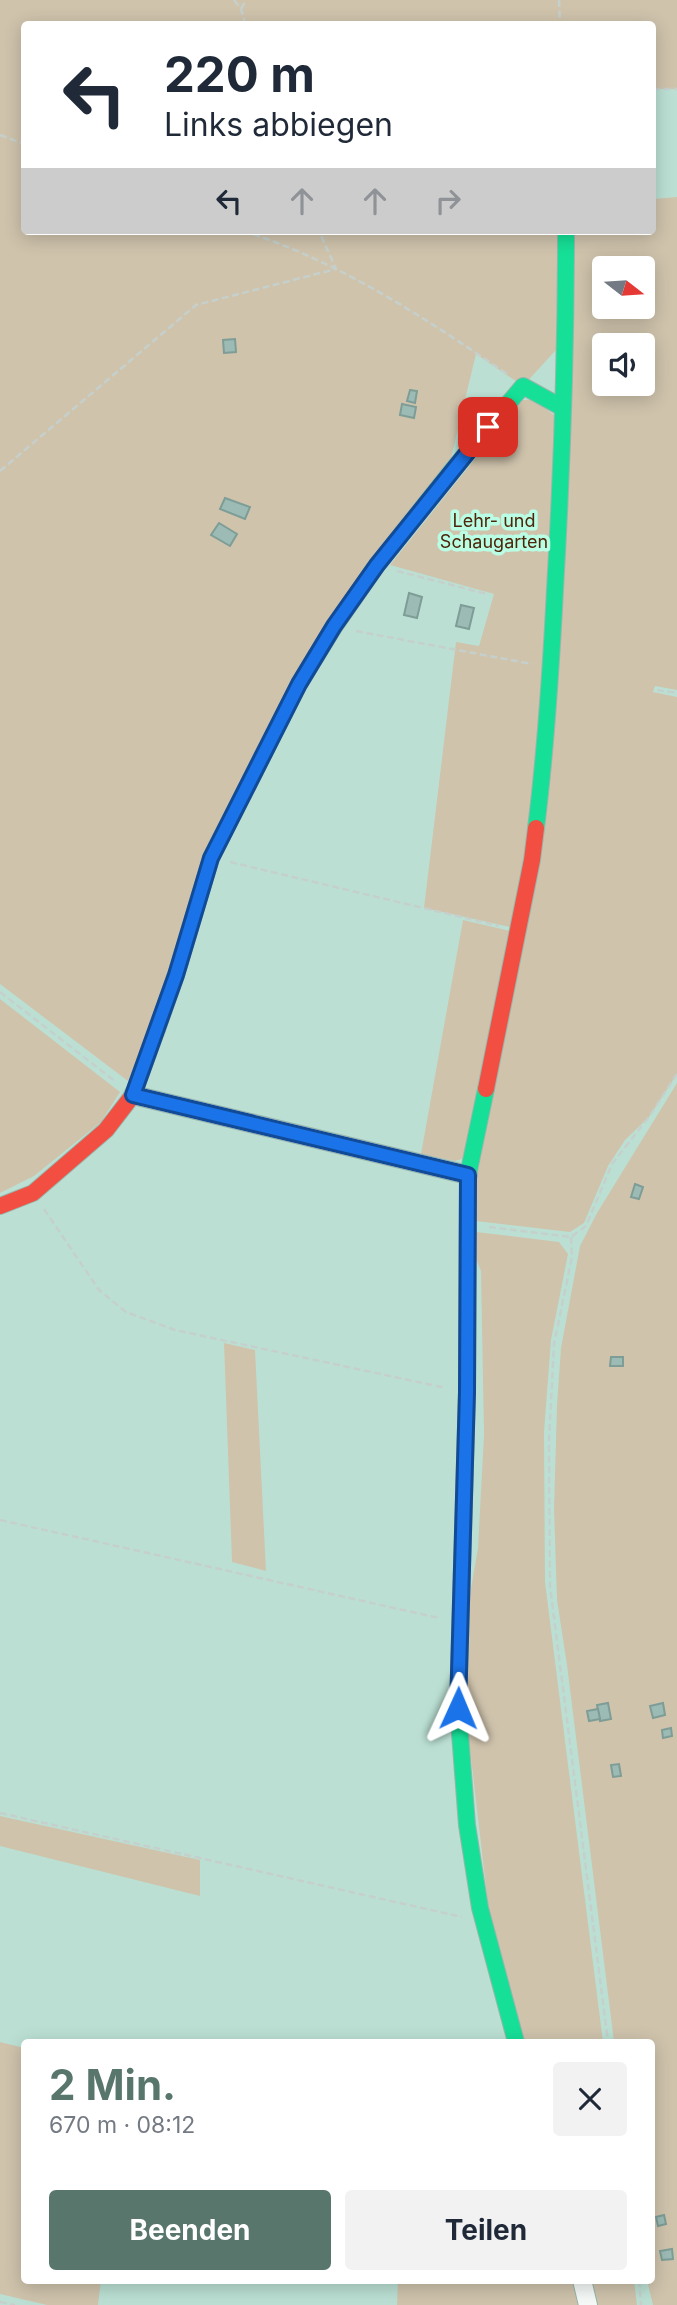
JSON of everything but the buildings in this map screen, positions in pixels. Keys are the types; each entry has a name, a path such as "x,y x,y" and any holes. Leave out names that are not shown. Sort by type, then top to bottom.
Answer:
{"street":[{"path":"515,2039 483,1921 466,1812 458,1708 467,1392 468,1175 532,860 546,750 559,518 566,235"},
{"path":"0,1206 33,1193 106,1130 133,1095 176,975 211,858 299,684 334,626 377,565 523,386 563,408"},
{"path":"133,1095 468,1175"},
{"path":"583,2284 588,2305"}],"path":[{"path":"234,0 242,9 244,21"},
{"path":"242,9 246,0"},
{"path":"559,0 560,21"},
{"path":"656,89 677,89"},
{"path":"0,135 21,143"},
{"path":"256,235 336,269 394,300 523,386"},
{"path":"321,235 336,269"},
{"path":"0,471 196,304 336,269"},
{"path":"377,565 487,594"},
{"path":"334,626 549,668"},
{"path":"657,690 677,693"},
{"path":"211,858 516,930"},
{"path":"0,992 133,1095"},
{"path":"468,1224 571,1237 586,1226 612,1164 649,1117 677,1074"},
{"path":"33,1193 99,1290 127,1312 175,1330 467,1392"},
{"path":"571,1237 572,1257 554,1345 549,1441 550,1586 608,2039"},
{"path":"0,1520 460,1622"},
{"path":"0,1812 483,1921"},
{"path":"639,2284 641,2305"},
{"path":"0,2302 15,2305"}],"green space":[{"path":"0,0 677,0 677,89 656,89 656,21 21,21 21,235 566,235 566,339 523,386 476,354 450,462 294,680 128,1081 0,984"},
{"path":"677,197 677,690 655,686 653,692 677,697 677,1074 649,1117 625,1140 608,1166 584,1223 570,1232 476,1221 475,1177 526,931 575,235 656,235 656,199"},
{"name":"Lehr- und Schaugarten","path":"522,400 533,400 557,417 539,779 510,927 424,908 456,642 479,646 494,594 390,565"},
{"path":"463,920 510,931 465,1158 455,1161 421,1154"},
{"path":"0,999 120,1092 101,1122 34,1176 0,1193"},
{"path":"677,1083 677,2305 653,2305 648,2284 655,2284 655,2039 614,2039 557,1600 554,1508 561,1348 580,1246 597,1213"},
{"path":"476,1232 559,1242 568,1254 551,1340 544,1432 545,1582 603,2039 522,2039 489,1913 466,1714 470,1594 478,1548 484,1435 481,1271 474,1254"},
{"path":"224,1343 255,1350 266,1571 232,1562"},
{"path":"0,1816 200,1860 200,1896 0,1846"},
{"path":"0,2042 21,2047 21,2284 101,2284 98,2305 47,2305 0,2294"},
{"path":"398,2284 577,2284 583,2305 397,2305"},
{"path":"589,2284 634,2284 637,2305 595,2305"}],"traffic: fast":[{"path":"536,828 548,708 562,454 566,235"},
{"path":"157,1029 211,858 299,684 334,627 377,565 523,386 563,408"},
{"path":"486,1089 468,1175 467,1392 458,1708 467,1825 480,1908 515,2039"}],"traffic: jam":[{"path":"486,1089 536,828"},
{"path":"0,1206 33,1193 106,1130 133,1095 157,1029"}],"route":[{"path":"458,1708 467,1392 468,1175 133,1095 176,975 211,858 299,684 334,626 377,565 488,427"}]}
